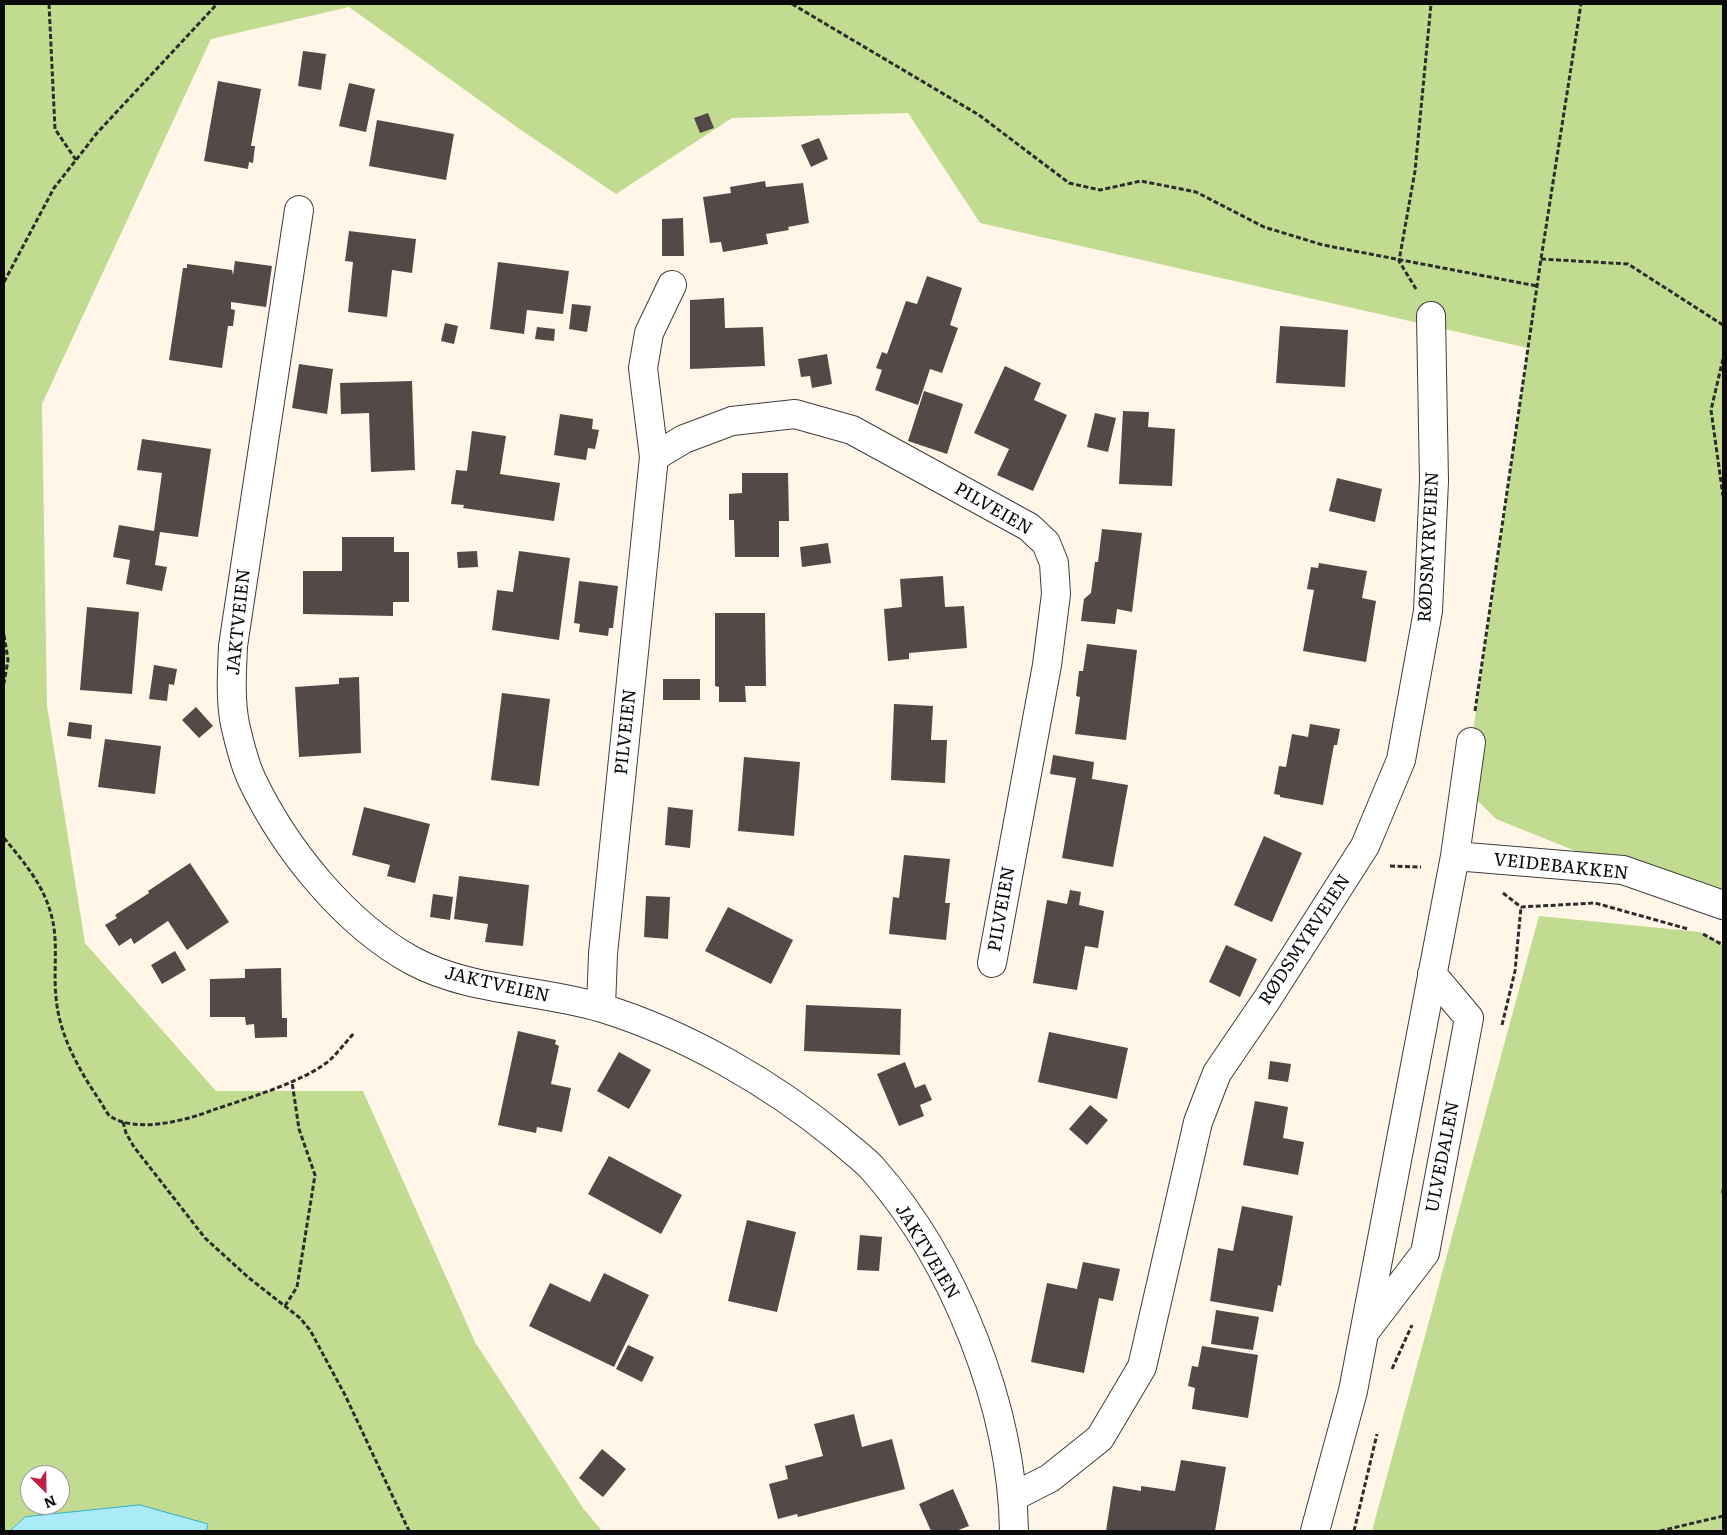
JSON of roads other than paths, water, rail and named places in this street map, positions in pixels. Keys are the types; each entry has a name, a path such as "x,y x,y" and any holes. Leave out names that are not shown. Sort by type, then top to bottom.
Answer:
{"street":[{"name":"JAKTVEIEN","path":"299,210 233,646 232,688 235,721 250,777 281,833 330,893 368,931 414,962 456,978 601,1007 707,1050 812,1117 872,1167 914,1222 949,1285 970,1328 990,1381 1013,1497 1014,1531"},
{"name":"PILVEIEN","path":"601,1007 603,954 654,456 643,368 649,333 672,285"},
{"name":"RØDSMYRVEIEN","path":"1013,1497 1050,1478 1100,1438 1142,1367 1198,1122 1217,1073 1359,856 1401,760 1428,611 1434,481 1431,316"},
{"name":"PILVEIEN","path":"654,456 684,440 732,421 794,414 852,430 1029,527 1046,543 1054,563 1056,594 1054,612 1047,665 992,963"},
{"name":"ULVEDALEN","path":"1315,1531 1353,1391 1454,862 1471,742"},
{"name":"VEIDEBAKKEN","path":"1454,862 1623,870 1723,905"},
{"name":"ULVEDALEN","path":"1363,1334 1425,1253 1427,1243 1469,1018 1432,974"}],"water":[{"path":"140,1505 208,1524 206,1531 10,1531 25,1517 70,1515 70,1512"}]}
